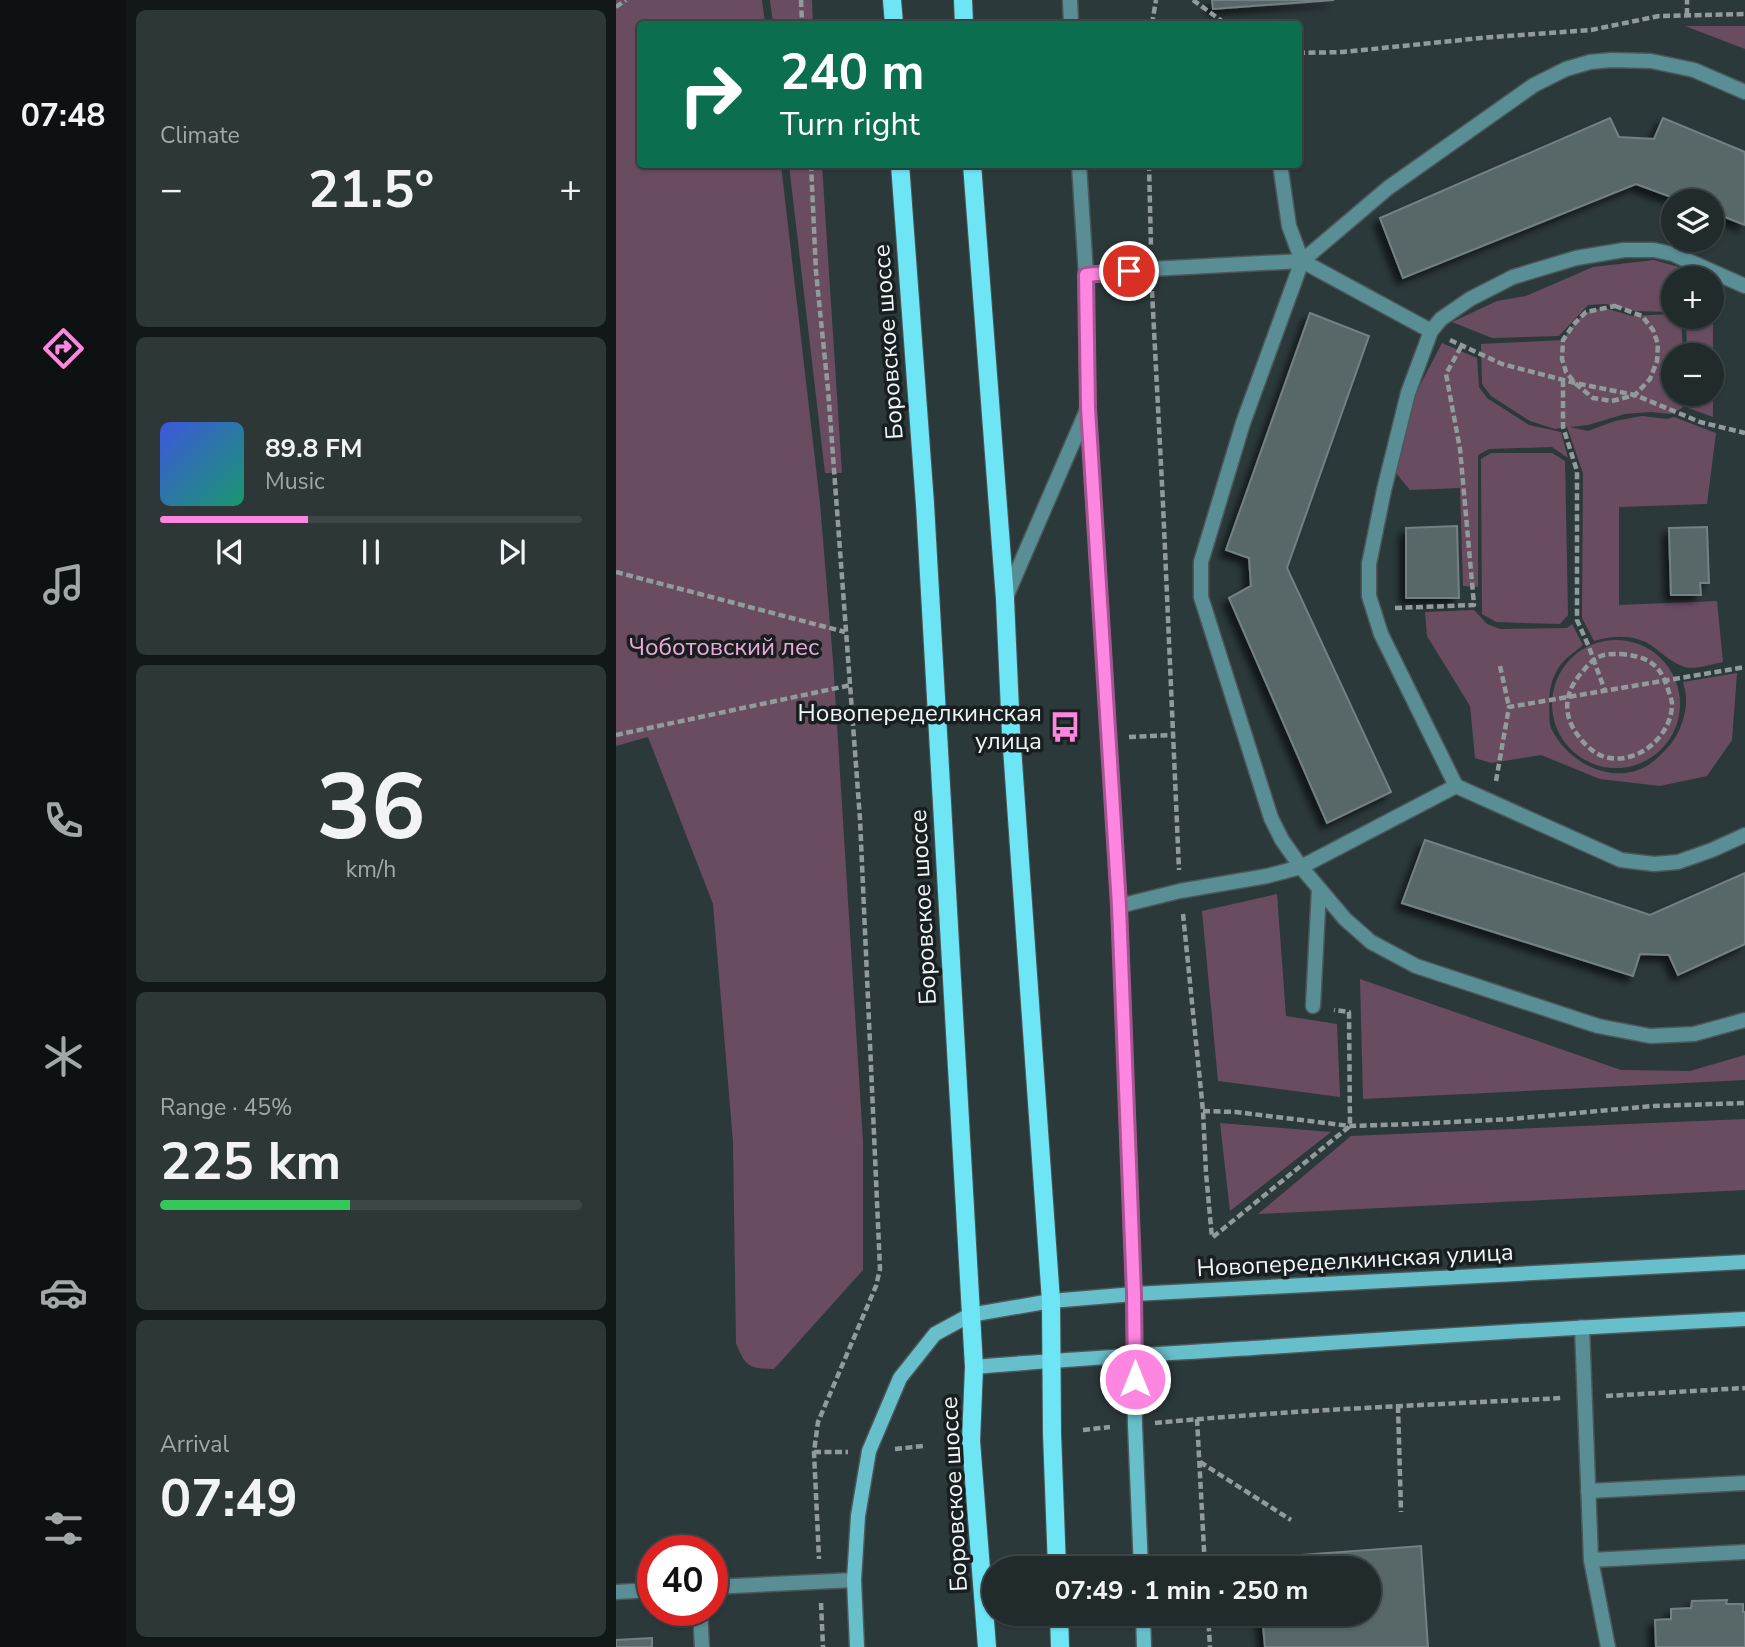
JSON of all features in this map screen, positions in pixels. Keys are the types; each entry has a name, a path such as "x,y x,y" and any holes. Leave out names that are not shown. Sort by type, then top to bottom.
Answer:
{"main road":[{"path":"892,0 894,21"},
{"path":"963,0 964,21"},
{"name":"Боровское шоссе","path":"900,168 925,504 974,1367 971,1441 987,1647"},
{"path":"972,168 1005,599 1012,747 1051,1301 1057,1556"},
{"name":"Новопеределкинская улица","path":"857,1647 854,1580 858,1516 869,1451 900,1378 935,1334 970,1315 1051,1301 1134,1294 1745,1262"},
{"path":"974,1367 1582,1327 1745,1319"},
{"path":"1134,1356 1140,1556"},
{"path":"1059,1626 1060,1647"},
{"path":"1143,1626 1144,1647"}],"street":[{"path":"1070,0 1071,21"},
{"path":"1745,92 1694,70 1651,61 1590,62 1566,69 1534,85 1388,188 1302,261 1243,423 1201,562 1201,597 1271,818 1282,840 1301,867 1345,919 1371,942 1416,966 1598,1026 1650,1036 1694,1034 1745,1020"},
{"path":"1079,168 1086,275 1088,408 1119,906 1134,1356"},
{"path":"1281,168 1289,226 1302,261"},
{"path":"1745,286 1673,254 1654,250 1623,250 1576,258 1513,277 1470,299 1441,319 1431,331 1408,393 1369,564 1369,596 1381,634 1456,786 1621,860 1654,864 1678,862 1745,835"},
{"path":"1086,275 1302,261 1431,331"},
{"path":"1005,599 1088,408"},
{"path":"1119,906 1301,867 1456,786"},
{"path":"1313,1006 1319,889"},
{"path":"1582,1327 1591,1560 1608,1647"},
{"path":"1588,1491 1745,1483"},
{"path":"1591,1560 1745,1552"},
{"path":"728,1586 854,1580"},
{"path":"616,1592 637,1591"},
{"path":"701,1626 702,1647"}],"path":[{"path":"616,7 626,0"},
{"path":"801,0 802,21"},
{"path":"1152,21 1156,0"},
{"path":"1193,0 1222,21"},
{"path":"1687,0 1687,15"},
{"path":"1302,52 1343,52 1591,30 1659,16 1745,14"},
{"path":"811,168 816,272 828,389 860,819 880,1269 876,1286 818,1422 814,1452 823,1647"},
{"path":"1149,168 1151,269 1180,891 1203,1111 1212,1238 1350,1126"},
{"path":"1615,306 1642,316 1653,330 1658,344 1657,361 1650,379 1635,395 1612,401 1593,398 1575,383 1566,372 1562,359 1563,340 1586,312 1615,306"},
{"path":"1431,331 1502,364 1635,395 1700,422 1745,433"},
{"path":"1373,610 1474,605 1460,449 1446,374 1462,345"},
{"path":"1563,380 1563,427 1577,471 1577,620 1605,691"},
{"path":"616,572 845,632"},
{"path":"1605,655 1638,656 1655,665 1665,680 1672,702 1670,718 1661,734 1645,751 1628,758 1606,757 1587,748 1576,734 1568,715 1567,697 1573,684 1594,660 1605,655"},
{"path":"1493,802 1509,707 1500,666"},
{"path":"1509,707 1745,667"},
{"path":"616,735 851,685"},
{"path":"1128,737 1174,735"},
{"path":"1313,1006 1349,1012 1350,1126"},
{"path":"1203,1111 1236,1112 1350,1126 1413,1125 1653,1106 1745,1103"},
{"path":"1152,1424 1398,1406 1745,1388"},
{"path":"1398,1406 1401,1511"},
{"path":"1196,1419 1204,1556"},
{"path":"1083,1430 1110,1427"},
{"path":"814,1452 869,1451"},
{"path":"1199,1462 1291,1520"},
{"path":"1209,1626 1210,1647"}],"green space":[{"name":"Чоботовский лес","path":"616,0 762,0 765,21 637,21 637,168 781,168 820,503 833,661 863,1142 863,1270 774,1369 749,1365 736,1343 733,1142 713,904 648,737 616,746"},
{"path":"770,0 812,0 813,21 773,21"},
{"path":"1685,26 1745,26 1745,49"},
{"path":"789,168 822,168 842,473 825,473"},
{"path":"1654,260 1675,266 1661,266 1661,312 1634,311 1606,304 1588,305 1559,336 1492,338 1452,322 1497,301 1526,296 1593,267"},
{"path":"1605,308 1632,316 1661,315 1661,329 1682,329 1682,343 1661,343 1661,406 1684,406 1670,414 1625,414 1588,425 1570,427 1588,431 1615,421 1642,416 1667,419 1674,417 1716,433 1707,504 1619,507 1619,605 1717,601 1723,662 1689,668 1676,663 1639,639 1616,637 1594,641 1582,618 1583,473 1567,427 1555,429 1530,421 1491,396 1482,384 1481,344 1563,340 1576,322 1597,309"},
{"path":"1686,329 1713,329 1713,343 1687,343"},
{"path":"1442,343 1477,358 1479,387 1487,398 1529,425 1561,432 1568,458 1552,447 1489,449 1478,455 1478,587 1463,586 1460,488 1410,490 1396,473 1404,431 1417,391"},
{"path":"1713,406 1713,417 1688,408"},
{"path":"1491,453 1552,453 1565,461 1568,615 1560,624 1496,622 1482,614 1481,459"},
{"path":"1474,610 1487,624 1500,629 1567,628 1572,624 1583,645 1564,661 1554,675 1549,703 1550,720 1552,730 1567,751 1588,766 1600,771 1625,773 1647,766 1665,750 1679,731 1686,704 1683,682 1737,673 1732,740 1707,776 1660,786 1600,779 1541,755 1491,763 1475,758 1470,706 1427,636 1425,612"},
{"path":"1616,640 1640,645 1661,659 1675,680 1680,704 1675,728 1661,749 1640,763 1616,768 1592,763 1571,749 1557,728 1552,704 1557,680 1571,659 1592,645"},
{"path":"1277,894 1286,1016 1337,1024 1340,1097 1218,1081 1202,911"},
{"path":"1360,979 1621,1070 1690,1071 1745,1055 1745,1080 1363,1099"},
{"path":"1745,1119 1745,1190 1258,1214 1351,1136"},
{"path":"1220,1123 1331,1132 1230,1211"}],"building":[{"path":"1212,0 1334,0 1213,9"},
{"path":"1610,118 1619,137 1654,139 1663,118 1745,152 1745,225 1724,217 1724,189 1661,189 1661,193 1636,184 1403,278 1380,218"},
{"path":"1310,313 1369,336 1287,568 1391,792 1327,823 1229,598 1251,586 1249,558 1226,550"},
{"path":"1457,526 1459,598 1406,598 1406,528"},
{"path":"1707,527 1709,583 1700,583 1701,595 1671,595 1669,528"},
{"path":"1425,840 1650,915 1745,873 1745,944 1678,975 1669,955 1640,954 1633,976 1402,903"},
{"path":"1421,1546 1428,1647 1265,1647 1263,1626 1381,1626 1381,1556 1286,1556"},
{"path":"1727,1600 1726,1604 1743,1604 1745,1647 1656,1647 1655,1620 1671,1619 1671,1609 1691,1608 1692,1601"},
{"path":"652,1638 652,1647 616,1647 616,1640"}],"place":[{"name":"Новопеределкинская улица","path":"1065,727"}],"route":[{"path":"1129,271 1086,275 1088,408 1119,906 1135,1379"}]}
